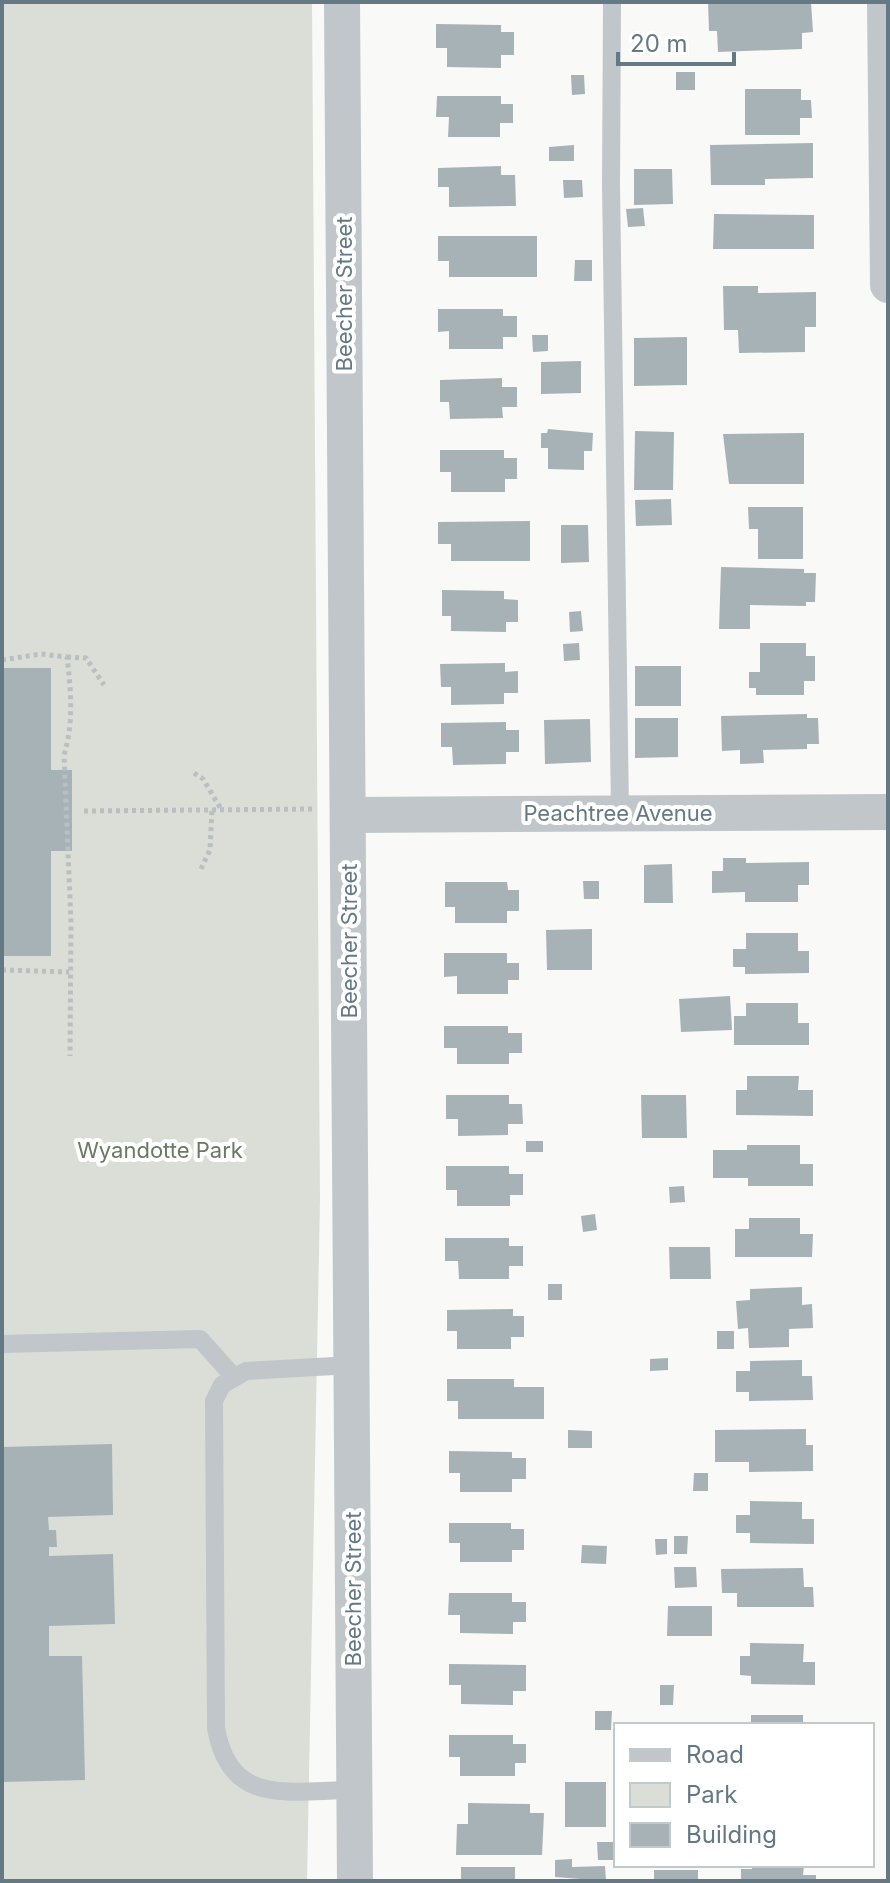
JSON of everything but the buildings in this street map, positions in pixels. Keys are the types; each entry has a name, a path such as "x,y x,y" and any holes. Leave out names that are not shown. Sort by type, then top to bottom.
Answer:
{"street":[{"name":"Beecher Street","path":"342,2 355,1881"},
{"path":"885,2 888,285"},
{"name":"Peachtree Avenue","path":"349,815 888,812"}],"lane":[{"path":"612,2 611,185 620,813"},
{"path":"2,1344 200,1339 234,1377"},
{"path":"352,1365 246,1371 222,1385 214,1401 216,1728 221,1756 239,1779 259,1789 354,1790"}],"path":[{"path":"2,660 41,654 86,658 104,685"},
{"path":"67,657 72,698 71,732 64,755 71,923 70,1056"},
{"path":"194,773 203,779 221,809"},
{"path":"84,811 301,807 349,815"},
{"path":"201,869 210,850 212,809"},
{"path":"2,970 69,972"}],"green space":[{"name":"Wyandotte Park","path":"2,2 312,2 320,1200 307,1881 2,1881"}]}
